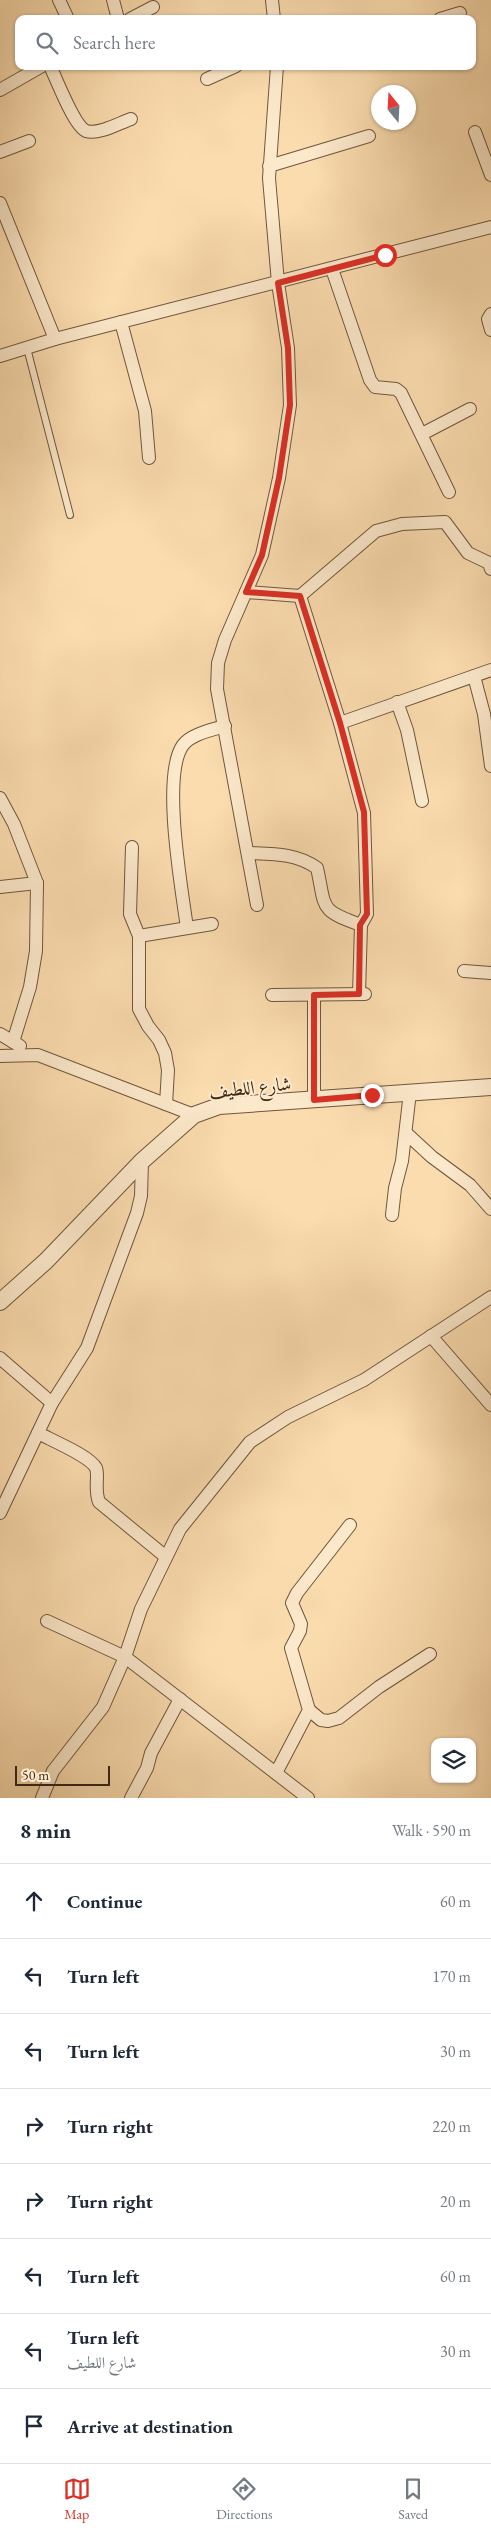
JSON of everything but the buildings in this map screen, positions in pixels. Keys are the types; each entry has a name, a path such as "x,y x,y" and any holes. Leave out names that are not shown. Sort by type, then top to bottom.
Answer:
{"street":[{"path":"58,0 66,15"},
{"path":"113,0 117,15"},
{"path":"272,0 274,15"},
{"path":"138,15 153,7"},
{"path":"453,15 460,13"},
{"path":"0,90 35,70"},
{"path":"52,70 77,123 86,131 97,132 132,119"},
{"path":"207,79 227,70"},
{"path":"257,905 217,689 218,663 225,640 262,555 279,478 290,405 288,348 278,283 269,166 277,70"},
{"path":"475,132 491,175"},
{"path":"269,166 369,136"},
{"path":"0,152 29,142"},
{"path":"0,203 55,339"},
{"path":"0,356 55,339 491,227"},
{"path":"332,269 370,380 375,387 396,389 401,393 449,492"},
{"path":"491,314 488,319 491,330"},
{"path":"121,322 145,411 149,458"},
{"path":"422,434 470,409"},
{"path":"246,592 300,596 376,532 402,524 444,522 468,553 490,565"},
{"path":"272,995 362,994 360,925 367,914 364,812 340,723 300,596"},
{"path":"340,723 491,670"},
{"path":"474,676 490,746 491,766"},
{"path":"397,702 407,730 422,802"},
{"path":"188,928 176,836 174,787 178,756 184,744 192,737 224,726"},
{"path":"0,798 14,824 37,884 36,952 30,987 13,1042"},
{"path":"132,847 130,914 140,936 139,1009 165,1053 168,1070 166,1104"},
{"path":"248,853 283,854 309,862 317,868 322,901 330,912 360,925"},
{"path":"0,887 37,884"},
{"path":"140,936 212,924"},
{"path":"464,971 491,973"},
{"path":"314,995 314,1100"},
{"path":"0,1034 38,1055 194,1115"},
{"path":"0,1056 38,1055"},
{"name":"شارع اللطيف","path":"0,1302 46,1261 142,1161 194,1115 219,1106 491,1087"},
{"path":"392,1215 406,1134 410,1092"},
{"path":"406,1134 432,1158 470,1185 491,1209"},
{"path":"0,1513 52,1403 83,1356 91,1339 137,1213 143,1179 142,1161"},
{"path":"42,1798 54,1772 103,1707 124,1657 141,1609 180,1529 250,1442 288,1417 364,1380 491,1297"},
{"path":"431,1336 491,1405"},
{"path":"0,1358 52,1403"},
{"path":"38,1433 90,1462 96,1468 95,1492 99,1502 166,1557"},
{"path":"350,1524 296,1593 292,1603 301,1624 300,1631 291,1648 309,1710 321,1720 328,1721 339,1718 379,1687 430,1654"},
{"path":"47,1621 124,1657 308,1798"},
{"path":"131,1798 141,1782 151,1753 180,1699"},
{"path":"276,1773 309,1710"}],"lane":[{"path":"27,348 70,514"}],"route":[{"path":"372,1095 314,1100 314,995 359,994 360,925 367,914 367,850 364,812 340,723 300,596 246,592 262,555 279,478 290,405 288,348 278,283 385,255"}]}
